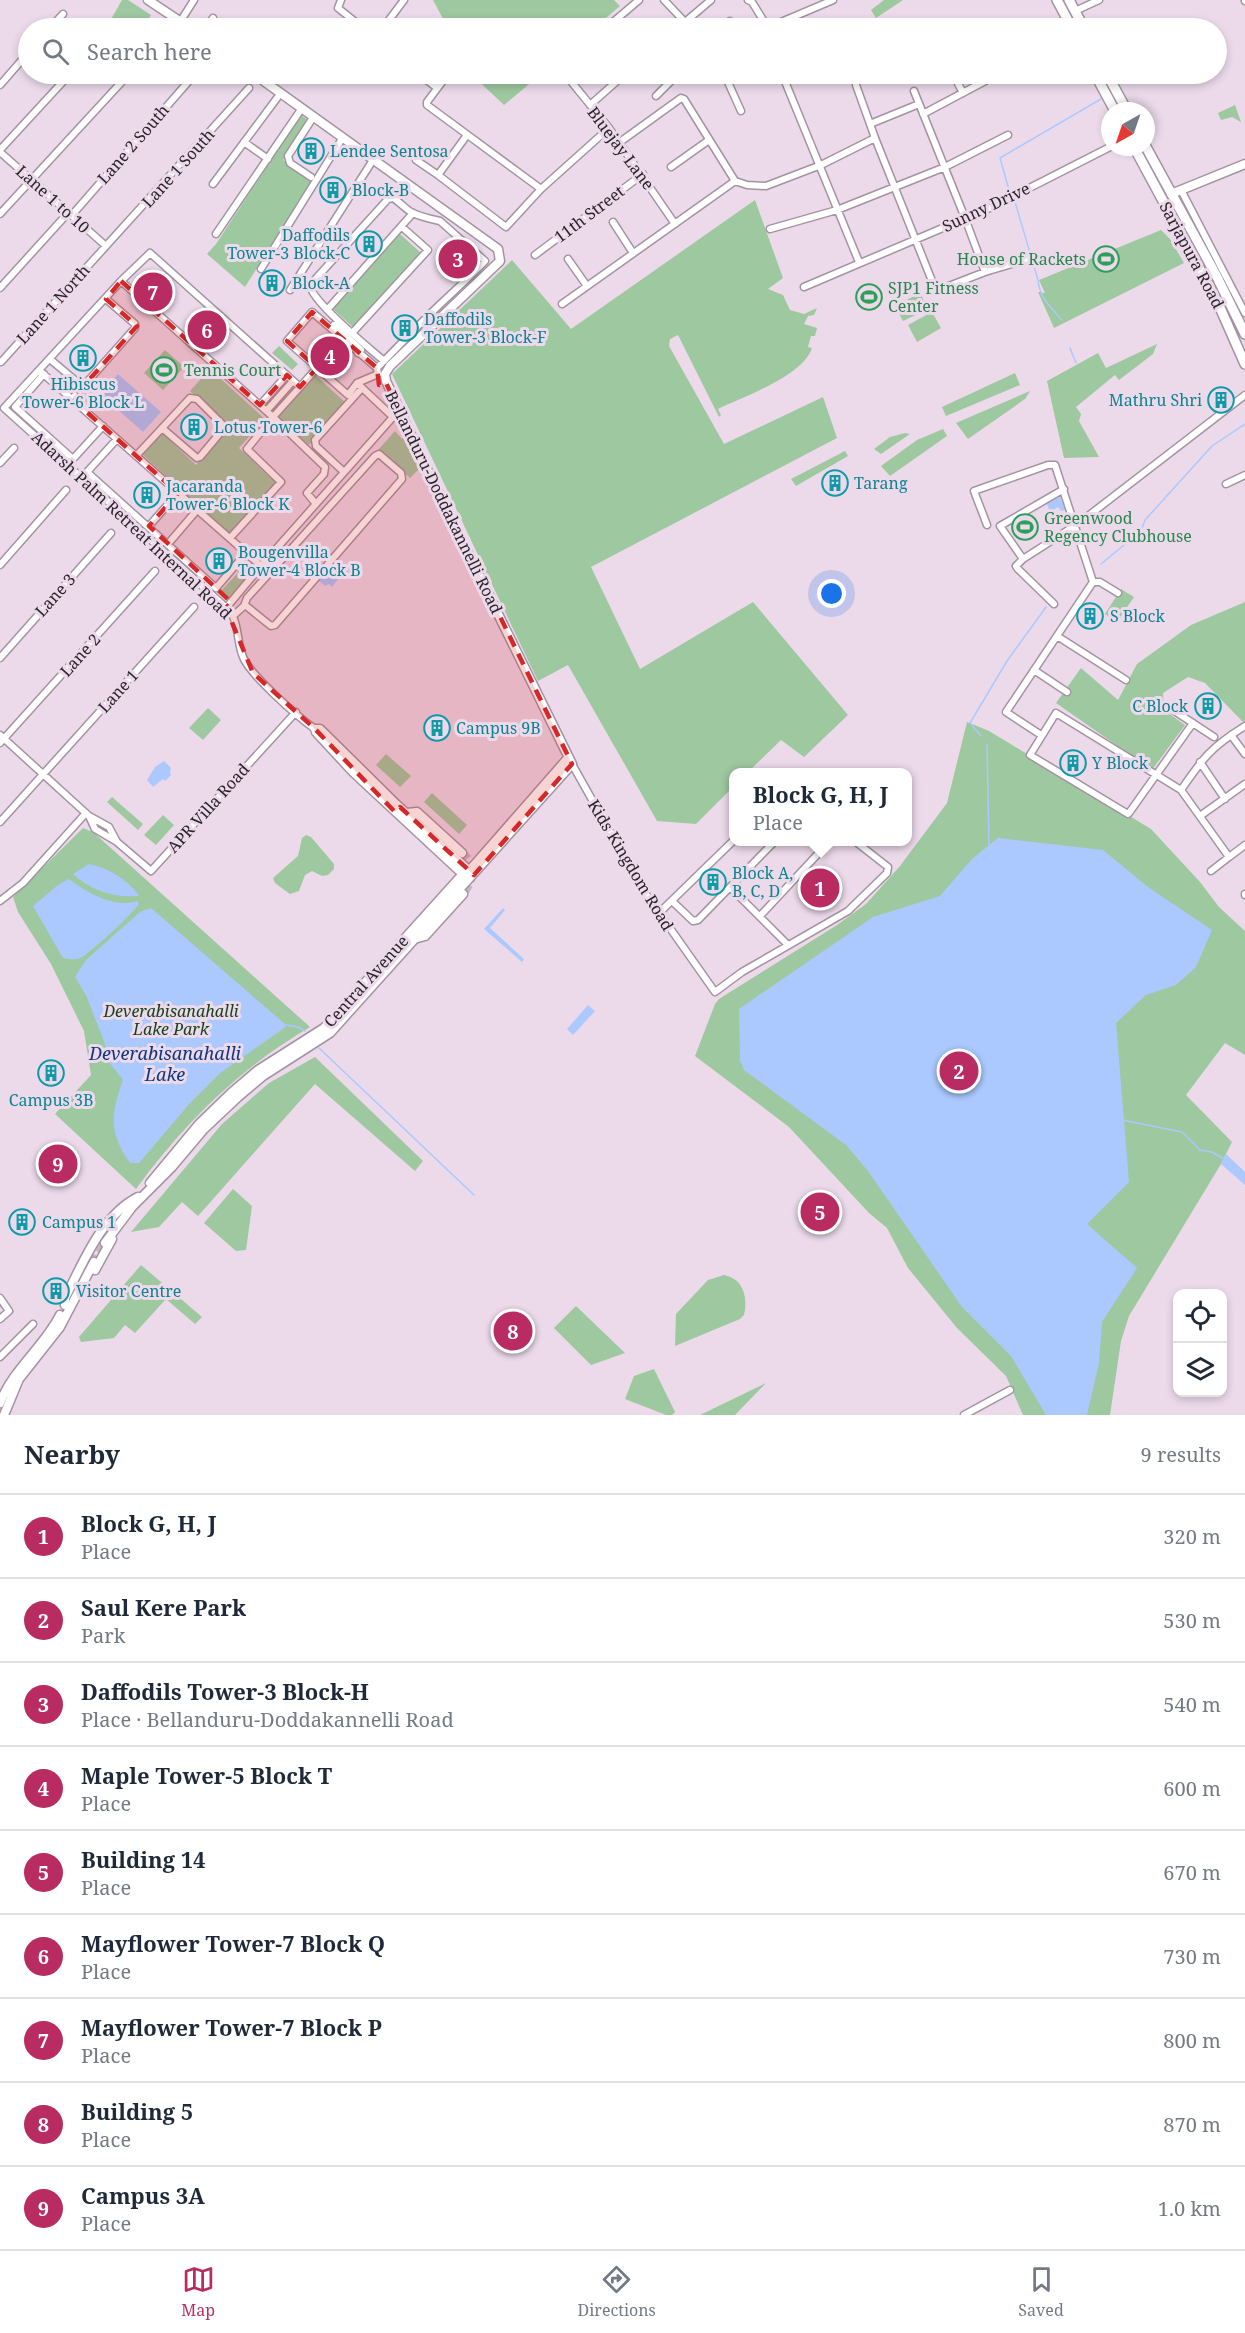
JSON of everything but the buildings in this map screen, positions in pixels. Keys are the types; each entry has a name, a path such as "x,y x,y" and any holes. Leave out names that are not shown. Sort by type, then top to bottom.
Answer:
{"main road":[{"path":"1057,0 1067,18"},
{"path":"1069,0 1079,18"},
{"path":"1100,84 1110,102"},
{"path":"1112,84 1122,102"},
{"name":"Sarjapura Road","path":"1139,156 1204,276 1230,327 1245,364"},
{"name":"Sarjapura Road","path":"1151,156 1214,271 1245,334"},
{"path":"1204,276 1214,271"}],"street":[{"path":"148,0 174,18"},
{"path":"183,18 194,0"},
{"path":"341,0 338,8 350,18"},
{"path":"390,18 404,0"},
{"path":"618,18 639,0"},
{"path":"664,0 681,18"},
{"path":"690,18 711,0"},
{"path":"748,0 752,2 762,18"},
{"path":"791,18 833,0"},
{"path":"1075,11 1099,0"},
{"path":"59,18 63,14"},
{"path":"0,85 18,64"},
{"path":"0,151 61,84"},
{"path":"0,214 120,84"},
{"name":"Lane 2 South","path":"0,288 70,214 186,84"},
{"name":"Bellanduru-Doddakannelli Road","path":"267,84 498,249 500,253 500,261 387,370 386,383 570,761"},
{"path":"432,84 437,88"},
{"path":"440,84 427,105 541,189"},
{"name":"Bluejay Lane","path":"573,84 620,142 675,224"},
{"path":"590,105 614,84"},
{"path":"656,96 668,84"},
{"path":"730,84 741,111"},
{"path":"786,84 859,262"},
{"path":"958,84 963,93"},
{"path":"923,114 980,84"},
{"path":"856,86 936,291 985,272 1028,259"},
{"name":"Lane 1 South","path":"106,246 249,88"},
{"path":"914,91 985,272"},
{"path":"213,184 280,94"},
{"path":"620,142 681,98 686,101 735,181 747,185 766,186 821,165 875,138"},
{"path":"870,124 919,104"},
{"path":"216,234 302,108"},
{"path":"311,177 290,163 288,156 314,116"},
{"path":"416,160 506,227 541,189 609,128"},
{"path":"438,175 467,135"},
{"path":"770,229 837,210 896,187 945,167 1008,135"},
{"path":"261,270 343,137"},
{"path":"671,167 709,140"},
{"path":"244,142 268,159"},
{"name":"Lane 1 to 10","path":"0,151 106,246"},
{"name":"Sunny Drive","path":"804,287 992,207 1101,152"},
{"path":"290,290 374,160"},
{"path":"1172,194 1245,164"},
{"name":"11th Street","path":"535,255 643,174"},
{"path":"562,304 735,181"},
{"path":"1181,190 1245,313"},
{"path":"384,362 327,310 310,290 310,284 388,199 393,198 413,213 440,221 485,261 377,371 348,395 287,341 312,312 377,371 381,385 386,383"},
{"path":"327,310 413,213"},
{"path":"613,222 633,253"},
{"path":"353,332 428,250 402,227"},
{"name":"Lane 1 North","path":"1,362 106,246"},
{"path":"103,426 73,459 15,407 51,360 148,253 300,387"},
{"path":"567,259 587,286"},
{"path":"121,281 260,405 325,467 324,474 307,493 316,504"},
{"path":"72,399 135,328 135,324 106,298"},
{"path":"334,325 361,350 358,353"},
{"path":"51,360 83,387"},
{"path":"230,538 281,482 247,449 317,368"},
{"path":"42,373 261,566"},
{"name":"Adarsh Palm Retreat Internal Road","path":"42,373 4,408 226,608 233,616 242,656 253,674 315,729 320,729 400,811 469,875"},
{"path":"260,405 287,375"},
{"path":"269,408 293,381"},
{"path":"226,608 393,417 360,386"},
{"path":"344,472 316,446 315,440 360,386"},
{"path":"1054,604 1016,566 1023,559 1078,524 1245,395"},
{"path":"136,456 190,398 193,397 225,427 224,431 197,458 162,429"},
{"path":"117,439 87,472 216,588 246,553"},
{"path":"0,463 14,448"},
{"path":"233,616 375,456 379,454 402,473 402,479 275,626 271,626 244,606"},
{"path":"987,525 974,492 977,489 1053,464 1056,466 1078,524 1093,582 1006,712 1041,735"},
{"path":"1226,484 1245,475"},
{"path":"1023,559 1000,525 1064,489"},
{"path":"0,565 66,490"},
{"path":"149,526 178,493"},
{"path":"168,544 197,510"},
{"name":"Lane 3","path":"0,658 111,532"},
{"name":"Lane 2","path":"1,739 155,571"},
{"path":"1093,582 1100,582 1118,593"},
{"name":"Lane 1","path":"43,774 194,607"},
{"path":"1057,636 1126,680"},
{"path":"1034,670 1067,692"},
{"path":"1170,708 1214,737"},
{"name":"APR Villa Road","path":"1,739 87,814 109,827 117,842 151,872 296,712"},
{"path":"1193,723 1155,776 1128,814 1030,755 1056,713 1155,776 1181,790 1229,857"},
{"path":"1181,790 1200,762 1221,741 1245,726"},
{"path":"1231,735 1245,754"},
{"name":"Central Avenue","path":"103,1242 120,1216 238,1097 263,1076 330,1033 570,761"},
{"name":"Kids Kingdom Road","path":"570,761 658,914 715,992 742,972 788,945"},
{"path":"1200,762 1225,799"},
{"path":"0,822 43,774"},
{"path":"1200,816 1245,784"},
{"path":"400,811 417,812 462,853"},
{"path":"0,901 23,884 87,814"},
{"path":"658,914 729,845"},
{"path":"1211,871 1245,845"},
{"path":"672,901 696,921 770,846"},
{"path":"760,916 825,846"},
{"path":"730,887 788,945 848,911 887,873 888,867 861,846"},
{"name":"Central Avenue","path":"140,1198 199,1124 258,1070 324,1028 469,875"},
{"path":"413,940 425,936 464,894"},
{"path":"66,1309 75,1306 116,1233 140,1198"},
{"path":"4,1415 19,1380 60,1327 66,1309 65,1298 107,1223 123,1206 140,1198"},
{"path":"0,1403 13,1376 66,1309 92,1261"},
{"path":"0,1298 9,1311 0,1319"},
{"path":"0,1357 33,1324"},
{"path":"964,1415 1010,1390"}],"highlighted area":[{"path":"121,281 260,405 287,375 300,387 317,368 287,341 312,312 377,368 379,385 386,383 572,764 474,875 400,807 395,812 315,729 253,673 226,608 231,602 149,526 178,493 72,399 137,326 106,299"}],"green space":[{"path":"122,0 128,0 151,15 149,18 112,18"},
{"path":"433,0 614,0 620,6 606,18 443,18"},
{"path":"884,0 903,0 876,18 871,10"},
{"path":"482,84 529,84 504,105"},
{"path":"1235,105 1241,122 1232,117 1221,120 1218,113"},
{"path":"301,115 309,121 283,160 312,181 245,287 207,254 216,244"},
{"path":"755,200 783,278 768,289 783,295 790,310 804,314 817,308 814,315 808,316 804,324 817,328 815,336 811,336 808,347 812,348 806,358 785,376 718,409 721,415 719,417 678,335 670,339 669,346 724,444 823,397 837,438 591,567 640,669 753,602 848,715 804,757 781,740 752,768 729,768 729,791 696,824 657,821 568,665 538,681 392,374 512,260 571,329"},
{"path":"1161,230 1170,239 1184,263 1054,328 1038,292 1045,293 1039,280"},
{"path":"400,234 421,253 354,328 333,309"},
{"path":"920,293 928,309 903,321 895,306"},
{"path":"932,312 941,328 917,342 908,325"},
{"path":"1157,344 1153,354 1119,380 1115,375 1076,407 1081,414 1079,421 1099,457 1064,458 1047,381 1098,353 1106,368"},
{"path":"279,346 298,364 292,370 272,353"},
{"name":"Tennis Court","path":"165,350 184,367 163,390 144,373"},
{"path":"210,369 265,419 239,448 276,483 229,534 142,454 162,433 196,465 230,428 190,391"},
{"path":"1015,373 1020,385 946,416 942,407"},
{"path":"315,375 346,403 309,445 278,417"},
{"path":"1030,391 1025,399 968,439 956,423"},
{"path":"943,429 947,436 890,476 881,466 917,440"},
{"path":"395,431 402,439 406,435 420,468 410,478 378,450"},
{"path":"910,434 881,454 874,449 890,437"},
{"path":"845,451 848,456 796,486 791,479"},
{"path":"247,563 254,569 229,598 221,591"},
{"path":"1121,589 1134,597 1117,622 1105,614"},
{"path":"1245,602 1245,721 1243,722 1205,683 1188,677 1163,693 1164,710 1185,725 1152,770 1056,703 1081,668 1118,700 1137,664 1191,625"},
{"path":"208,708 221,720 203,740 189,728"},
{"path":"967,722 989,731 1151,829 1200,882 1219,907 1245,931 1245,1055 1225,1043 1186,1095 1232,1142 1129,1316 1121,1341 1110,1415 1023,1415 1006,1376 957,1328 908,1268 887,1228 869,1213 789,1127 695,1056 719,999 837,925 866,904 900,866 947,803"},
{"path":"386,754 411,776 400,787 376,765"},
{"path":"432,793 467,825 459,834 424,802"},
{"path":"112,797 143,824 138,830 107,802"},
{"path":"163,815 174,825 156,845 144,835"},
{"name":"Deverabisanahalli Lake Park","path":"83,828 93,832 310,1027 260,1060 215,1099 174,1142 136,1189 55,1114 91,1075 84,1031 51,964 18,912 13,897"},
{"path":"306,835 311,837 334,864 334,869 328,875 322,876 312,871 305,875 299,891 290,894 275,883 273,878 298,856 302,838"},
{"path":"315,1057 423,1161 415,1171 315,1084 198,1216 182,1202 159,1227 131,1232 222,1124 269,1083"},
{"path":"233,1189 252,1206 246,1250 236,1251 204,1223"},
{"path":"141,1265 202,1317 195,1324 166,1299 135,1333 125,1325 114,1338 81,1342 79,1337"},
{"path":"724,1275 731,1277 743,1290 744,1315 740,1319 675,1346 676,1314 708,1280"},
{"path":"576,1306 625,1353 591,1365 554,1328"},
{"path":"654,1369 675,1412 672,1415 666,1415 625,1399 634,1376"},
{"path":"766,1383 735,1415 700,1415"}],"water":[{"path":"118,374 161,412 143,432 100,394"},
{"path":"1060,497 1065,510 1061,511 1058,507 1050,512 1047,504"},
{"path":"330,568 337,574 338,579 332,587 329,584 325,586 318,580"},
{"path":"164,761 171,768 171,775 153,787 147,780 155,767"},
{"path":"998,838 1103,850 1148,887 1212,930 1196,967 1176,985 1146,995 1116,1023 1129,1182 1087,1224 1137,1268 1102,1322 1099,1363 1087,1415 1046,1415 1011,1356 962,1307 868,1171 846,1145 744,1070 740,1060 739,1009 873,917 940,896 972,859"},
{"path":"89,864 117,875 139,896 121,896 103,892 87,885 73,874"},
{"path":"69,879 101,898 119,903 137,901 139,904 120,925 78,959 63,958 33,906 58,885"},
{"name":"Deverabisanahalli Lake","path":"151,908 286,1025 219,1074 191,1102 139,1163 130,1163 118,1142 114,1123 116,1103 123,1080 109,1062 104,1041 86,995 75,977 86,960 140,912","holes":["162,1004 167,1005 171,1010 170,1016 167,1019 159,1018 156,1013 157,1008"]},
{"path":"503,908 505,910 490,928 524,959 522,962 484,929"},
{"path":"588,1005 595,1011 573,1035 567,1029"},
{"path":"1226,1154 1245,1172 1245,1185 1221,1164"}],"waterway":[{"path":"1009,190 1000,158 1101,99"},
{"path":"1015,202 1041,292 1046,302 1062,320"},
{"path":"1070,348 1076,363"},
{"path":"1101,564 1141,531 1145,520 1212,446 1245,424"},
{"path":"981,736 970,723 1007,661 1046,607"},
{"path":"987,744 989,845"},
{"path":"286,1025 305,1031"},
{"path":"319,1048 474,1195"},
{"path":"1122,1120 1182,1132 1200,1150 1212,1152 1224,1159"}],"tunnel":[{"path":"462,853 472,867 470,884 463,894"},
{"path":"90,1261 101,1241"}],"place":[{"name":"Lendee Sentosa","path":"311,151"},
{"name":"Block-B","path":"333,190"},
{"name":"Daffodils Tower-3 Block-C","path":"369,244"},
{"name":"Daffodils Tower-3 Block-H","path":"458,259"},
{"name":"House of Rackets","path":"1106,259"},
{"name":"Block-A","path":"272,283"},
{"name":"Mayflower Tower-7 Block P","path":"153,292"},
{"name":"SJP1 Fitness Center","path":"869,297"},
{"name":"Daffodils Tower-3 Block-F","path":"405,328"},
{"name":"Mayflower Tower-7 Block Q","path":"207,330"},
{"name":"Maple Tower-5 Block T","path":"330,356"},
{"name":"Hibiscus Tower-6 Block L","path":"83,358"},
{"name":"Tennis Court","path":"164,370"},
{"name":"Mathru Shri","path":"1221,400"},
{"name":"Lotus Tower-6","path":"194,427"},
{"name":"Tarang","path":"835,483"},
{"name":"Jacaranda Tower-6 Block K","path":"147,495"},
{"name":"Greenwood Regency Clubhouse","path":"1025,527"},
{"name":"Bougenvilla Tower-4 Block B","path":"219,561"},
{"name":"S Block","path":"1090,616"},
{"name":"C Block","path":"1208,706"},
{"name":"Campus 9B","path":"437,728"},
{"name":"Y Block","path":"1073,763"},
{"name":"Block A, B, C, D","path":"713,882"},
{"name":"Block G, H, J","path":"820,888"},
{"name":"Saul Kere Park","path":"959,1071"},
{"name":"Campus 3B","path":"51,1073"},
{"name":"Campus 3A","path":"58,1164"},
{"name":"Building 14","path":"820,1212"},
{"name":"Campus 1","path":"22,1222"},
{"name":"Visitor Centre","path":"56,1291"},
{"name":"Building 5","path":"513,1331"}]}
